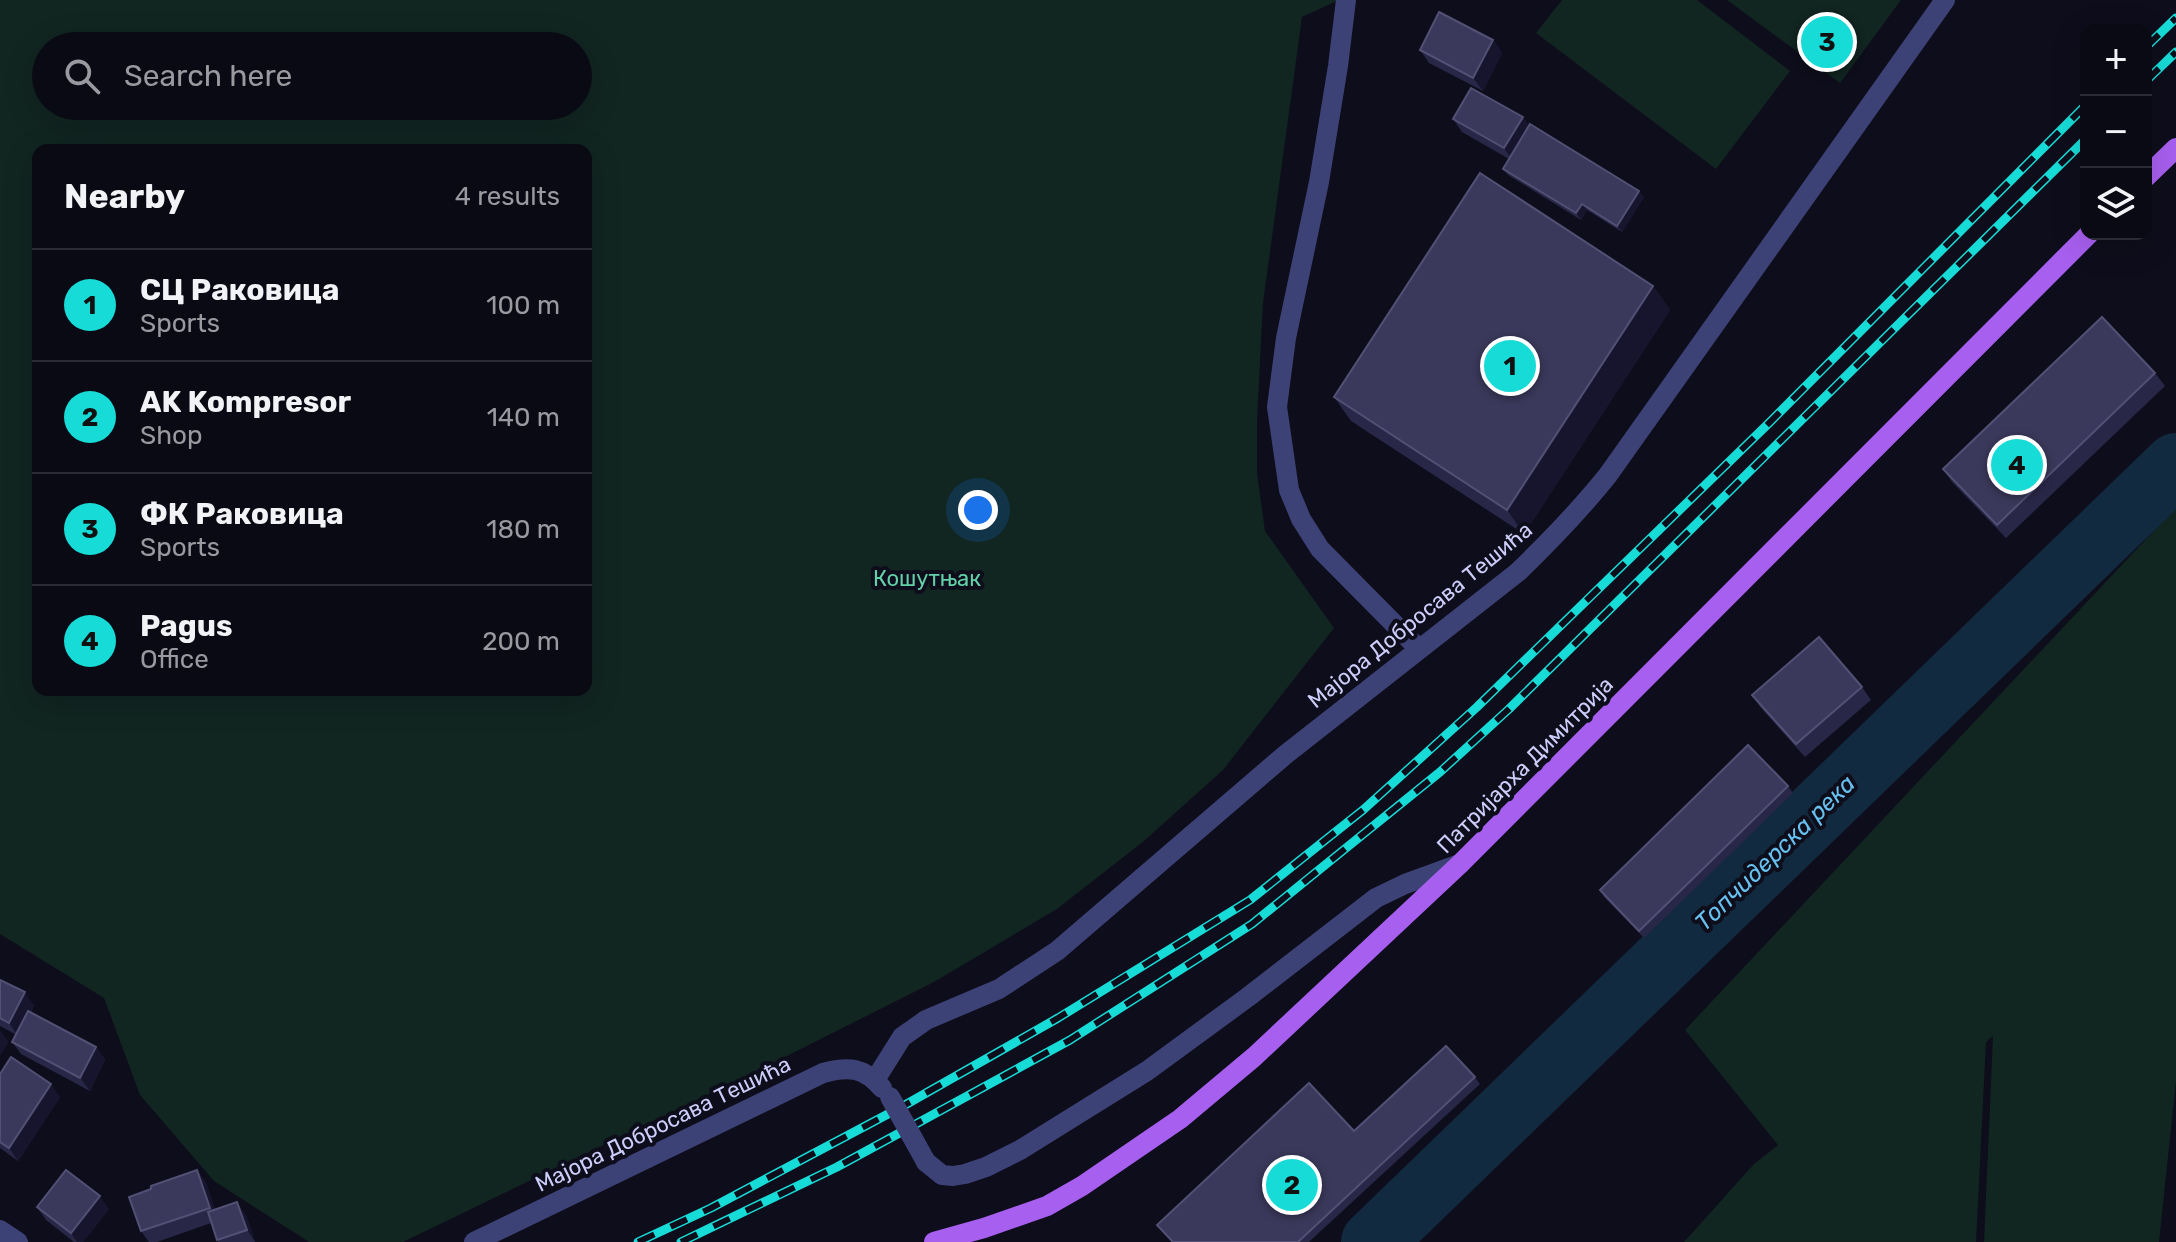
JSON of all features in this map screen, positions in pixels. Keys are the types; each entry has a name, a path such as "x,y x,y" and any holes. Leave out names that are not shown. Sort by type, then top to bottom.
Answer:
{"main road":[{"path":"2152,171 2176,148"},
{"name":"Патријарха Димитрија","path":"934,1242 1047,1206 1082,1186 1180,1119 1254,1057 1460,864 2083,240"}],"street":[{"path":"1346,0 1322,167 1286,338 1277,407 1289,490 1301,519 1320,549 1419,649"},
{"name":"Мајора Добросава Тешића","path":"474,1242 823,1073 842,1068 861,1071 875,1080 902,1037 926,1020 999,989 1057,951 1285,755 1518,572 1581,509 1608,475 1945,0"},
{"path":"875,1080 890,1097 926,1162 942,1175 965,1174 986,1167 1020,1150 1147,1071 1376,898 1460,864"},
{"path":"0,1230 18,1242"}],"green space":[{"name":"Кошутњак","path":"0,0 1339,0 1302,17 1263,303 1257,420 1257,473 1265,531 1334,628 1223,770 1144,841 1057,909 934,982 403,1242 309,1242 214,1181 140,1095 104,998 0,934"},
{"path":"1562,0 1697,0 1790,71 1716,169 1536,33"},
{"path":"1727,0 1901,0 1840,83"},
{"path":"2176,507 2176,1081 2159,1242 1984,1242 1993,1036 1986,1042 1976,1242 1684,1242 1754,1164 1778,1145 1685,1030"}],"building":[{"path":"1439,12 1493,40 1473,78 1420,50"},
{"path":"1471,88 1523,117 1504,148 1453,119"},
{"path":"1530,124 1639,191 1617,226 1582,204 1576,213 1503,169"},
{"path":"1480,173 1653,286 1507,510 1334,397"},
{"path":"2102,317 2155,373 1997,525 1943,469"},
{"path":"1819,637 1862,687 1796,744 1752,695"},
{"path":"1748,745 1788,786 1639,931 1600,890"},
{"path":"0,980 25,992 9,1023 0,1018"},
{"path":"28,1011 96,1047 80,1078 12,1042"},
{"path":"1446,1046 1475,1077 1298,1242 1173,1242 1157,1225 1309,1083 1354,1131"},
{"path":"11,1057 51,1084 9,1148 0,1142 0,1074"},
{"path":"66,1170 100,1196 71,1233 37,1207"},
{"path":"197,1170 210,1208 141,1231 129,1197"},
{"path":"237,1202 247,1230 217,1240 208,1212"}],"waterway":[{"name":"Топчидерска река","path":"1373,1242 2176,465"}],"railway":[{"path":"2152,41 2176,18"},
{"path":"2152,75 2176,52"},
{"path":"638,1242 711,1208 905,1105 1058,1018 1250,900 1363,810 1477,707 1769,423 2080,111"},
{"path":"681,1242 837,1167 1070,1040 1252,924 1440,772 1509,709 2080,145"}],"place":[{"name":"ФК Раковица","path":"1827,42"},
{"name":"СЦ Раковица","path":"1510,366"},
{"name":"Pagus","path":"2017,465"},
{"name":"AK Kompresor","path":"1292,1185"}]}
